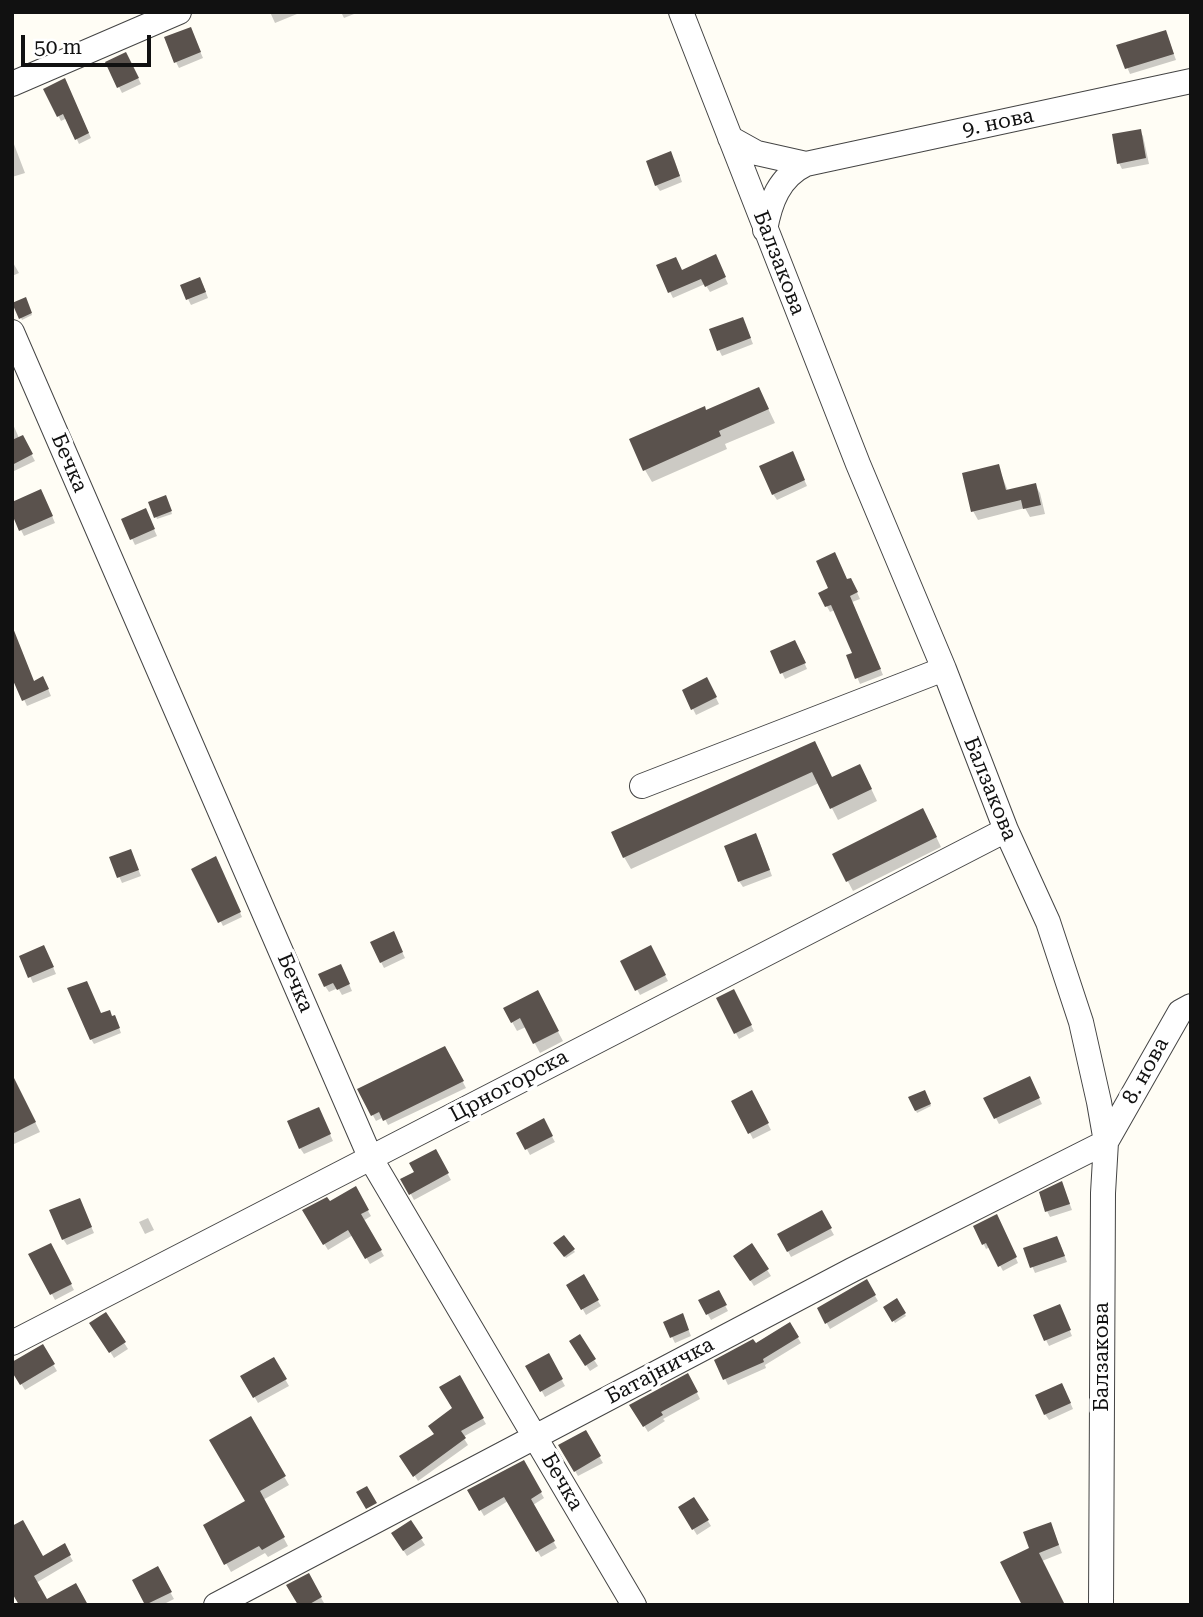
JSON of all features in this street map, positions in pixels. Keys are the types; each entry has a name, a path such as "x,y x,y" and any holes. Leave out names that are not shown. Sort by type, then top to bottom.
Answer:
{"street":[{"path":"12,84 179,12"},
{"name":"Балзакова","path":"681,12 765,230 944,669 1006,830 1048,922 1077,1010 1106,1142 1101,1605"},
{"name":"9. нова","path":"730,138 757,153 806,164 1191,81"},
{"path":"765,230 769,208 776,193 795,169 806,164"},
{"name":"Бечка","path":"12,332 371,1159 634,1605"},
{"path":"642,786 944,669"},
{"name":"Црногорска","path":"12,1343 1006,830"},
{"name":"8. нова","path":"1106,1142 1180,1012 1191,1006"},
{"name":"Батајничка","path":"216,1605 852,1270 1106,1142"}],"building":[{"path":"191,27 201,52 174,63 164,37"},
{"path":"1166,30 1174,54 1125,69 1116,45"},
{"path":"126,52 139,78 117,88 105,62"},
{"path":"65,78 89,133 75,140 63,114 57,117 43,89"},
{"path":"1141,129 1146,158 1117,164 1112,134"},
{"path":"671,151 680,176 655,186 646,161"},
{"path":"716,254 726,277 705,287 701,279 668,293 656,265 676,257 682,270"},
{"path":"200,277 206,292 186,300 180,285"},
{"path":"26,297 32,313 19,319 12,303"},
{"path":"743,317 751,338 717,351 709,329"},
{"path":"759,387 769,409 719,431 721,436 643,471 629,439 705,406 706,410"},
{"path":"23,435 33,454 12,465 12,440"},
{"path":"793,451 805,480 772,495 759,466"},
{"path":"999,464 1006,490 1036,483 1041,505 1023,509 1021,500 971,512 962,473"},
{"path":"41,489 53,516 19,531 12,514 12,502"},
{"path":"166,495 172,511 154,518 148,502"},
{"path":"146,508 155,529 130,540 121,519"},
{"path":"835,552 847,579 851,578 858,592 850,596 881,669 855,679 846,655 852,653 831,605 825,607 818,593 828,588 816,561"},
{"path":"13,628 34,681 43,676 49,689 22,701 12,678"},
{"path":"795,640 806,663 780,674 770,651"},
{"path":"707,677 717,697 691,710 682,690"},
{"path":"815,741 832,777 860,764 872,789 830,809 812,772 623,858 611,832"},
{"path":"923,808 937,837 846,882 832,854"},
{"path":"756,833 770,870 738,882 724,846"},
{"path":"131,849 139,870 117,878 109,857"},
{"path":"216,856 241,912 218,923 191,869"},
{"path":"394,931 403,952 380,963 370,942"},
{"path":"44,945 54,967 28,978 19,956"},
{"path":"651,945 666,975 635,991 620,961"},
{"path":"341,964 350,984 337,990 333,983 324,987 318,974"},
{"path":"87,981 101,1013 110,1010 120,1028 90,1040 67,988"},
{"path":"734,989 752,1025 734,1034 716,998"},
{"path":"538,990 559,1031 533,1044 520,1018 511,1023 503,1008"},
{"path":"445,1046 464,1081 383,1121 379,1112 371,1116 357,1089"},
{"path":"12,1074 36,1122 12,1134"},
{"path":"1030,1076 1040,1098 994,1119 983,1098"},
{"path":"752,1090 769,1123 748,1134 731,1101"},
{"path":"925,1090 931,1104 915,1111 908,1097"},
{"path":"319,1107 331,1134 299,1149 287,1121"},
{"path":"544,1118 553,1136 525,1150 516,1133"},
{"path":"436,1149 449,1173 409,1195 400,1179 414,1172 409,1163"},
{"path":"1062,1181 1070,1204 1045,1212 1039,1192"},
{"path":"356,1186 369,1210 361,1214 382,1250 365,1259 348,1230 323,1245 302,1210 327,1197 330,1201"},
{"path":"80,1198 92,1227 62,1240 49,1210"},
{"path":"822,1210 832,1228 787,1252 777,1234"},
{"path":"997,1214 1017,1257 998,1267 986,1243 982,1245 973,1226"},
{"path":"564,1235 575,1249 564,1257 553,1243"},
{"path":"1057,1236 1065,1256 1030,1268 1023,1248"},
{"path":"51,1243 72,1284 50,1295 28,1254"},
{"path":"752,1243 769,1269 750,1281 733,1256"},
{"path":"584,1274 599,1300 581,1310 566,1285"},
{"path":"867,1279 876,1295 825,1324 817,1308"},
{"path":"719,1290 727,1305 706,1315 698,1300"},
{"path":"897,1298 906,1313 892,1322 883,1307"},
{"path":"1060,1304 1071,1330 1044,1341 1033,1315"},
{"path":"106,1312 126,1342 109,1353 89,1323"},
{"path":"683,1313 689,1330 670,1338 663,1322"},
{"path":"790,1322 799,1337 763,1359 764,1362 723,1380 714,1360 753,1339 756,1343"},
{"path":"580,1334 596,1359 585,1366 569,1341"},
{"path":"43,1344 55,1364 20,1385 12,1372 12,1362"},
{"path":"549,1353 563,1379 540,1392 525,1366"},
{"path":"274,1357 287,1379 253,1398 240,1376"},
{"path":"688,1373 698,1392 661,1412 663,1415 643,1427 629,1405"},
{"path":"460,1375 484,1418 461,1431 466,1438 413,1477 399,1456 434,1434 428,1426 452,1408 439,1387"},
{"path":"1062,1383 1071,1403 1044,1415 1035,1395"},
{"path":"251,1416 286,1476 260,1491 285,1537 262,1550 259,1546 224,1565 203,1525 245,1501 209,1440"},
{"path":"586,1430 601,1456 574,1472 558,1445"},
{"path":"524,1460 542,1492 531,1499 555,1541 536,1552 504,1497 479,1511 467,1490"},
{"path":"367,1486 377,1503 366,1509 356,1492"},
{"path":"694,1497 709,1520 692,1530 678,1507"},
{"path":"23,1520 43,1556 65,1543 71,1555 34,1576 47,1599 76,1583 88,1605 19,1605 12,1593 12,1526"},
{"path":"411,1520 423,1538 403,1551 391,1533"},
{"path":"1051,1522 1059,1545 1039,1553 1065,1605 1022,1605 1000,1562 1029,1548 1023,1532"},
{"path":"158,1566 172,1592 145,1605 132,1580"},
{"path":"309,1573 322,1597 308,1605 298,1605 286,1585"}]}
